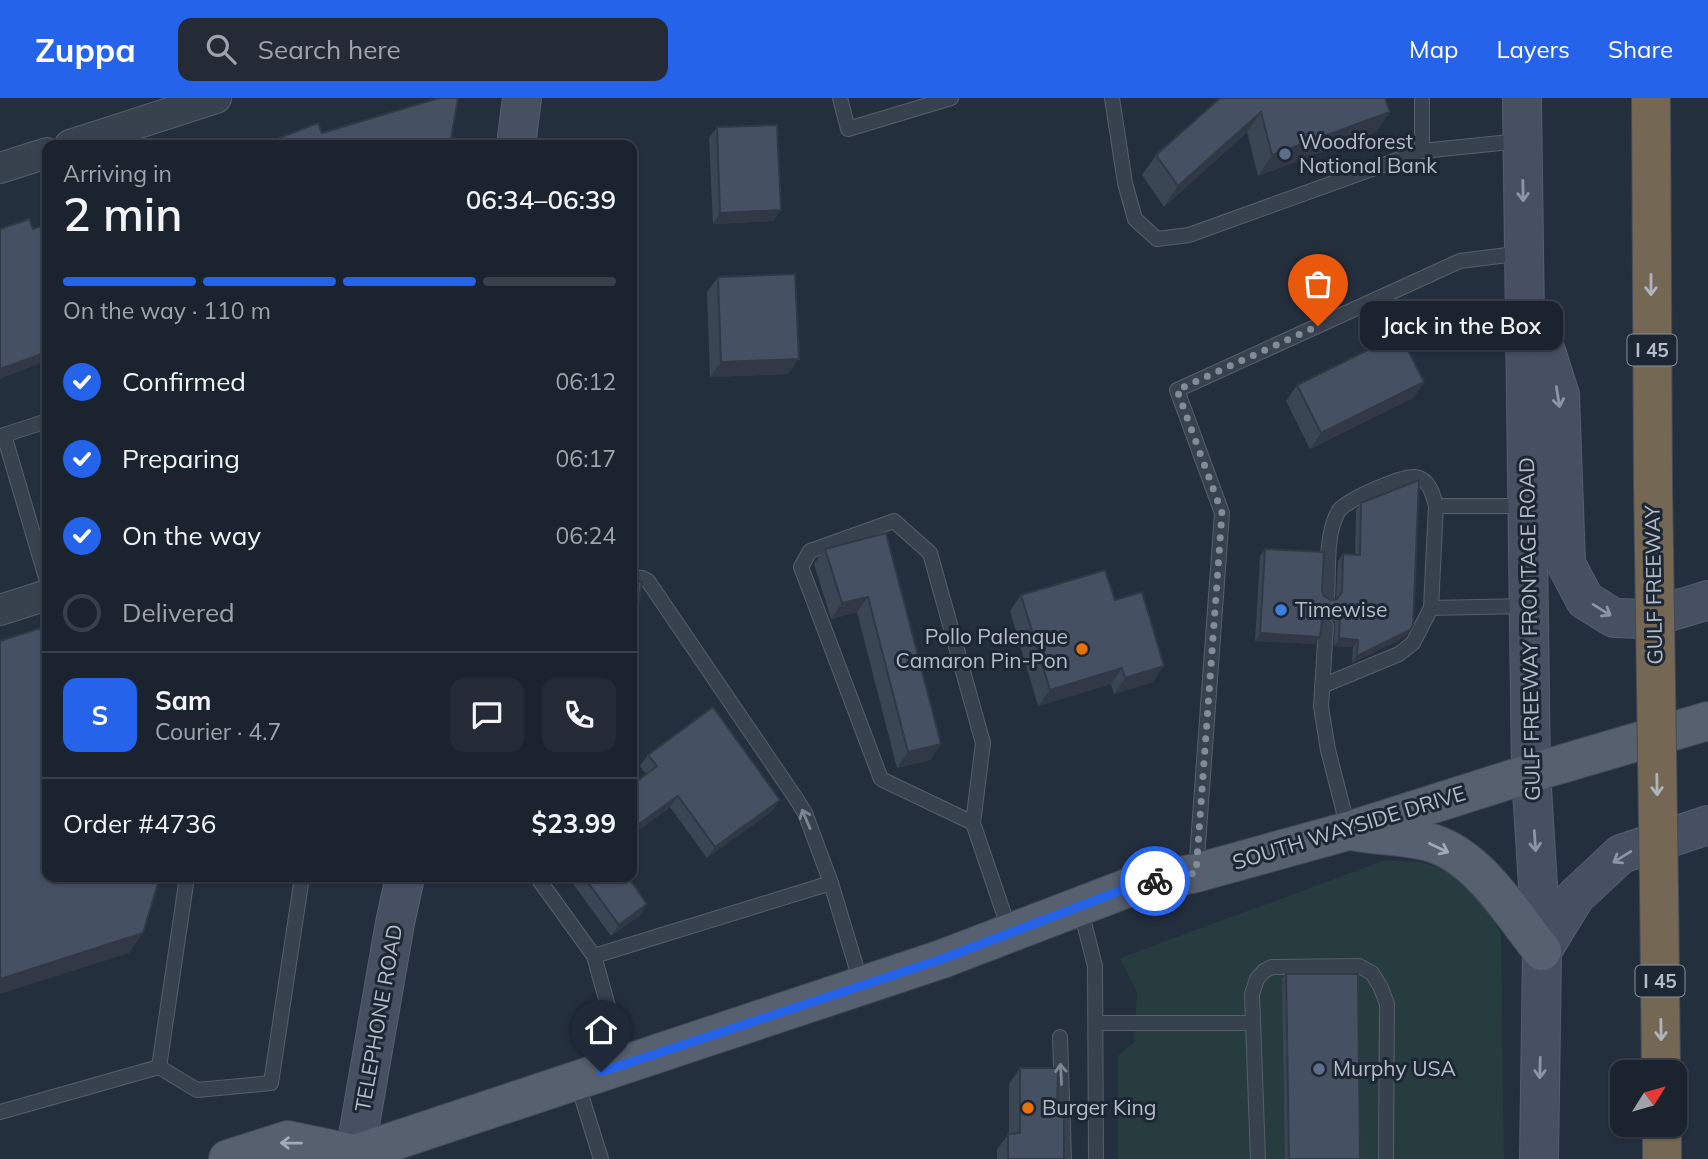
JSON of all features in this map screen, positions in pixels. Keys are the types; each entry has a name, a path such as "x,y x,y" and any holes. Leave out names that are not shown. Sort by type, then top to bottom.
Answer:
{"highway":[{"path":"1628,98 1651,163"},
{"name":"GULF FREEWAY","path":"1651,98 1654,630 1661,1060"},
{"path":"1662,1138 1662,1159"}],"main road":[{"path":"517,140 522,98"},
{"name":"GULF FREEWAY FRONTAGE ROAD","path":"1522,98 1531,773 1542,951 1539,1159"},
{"path":"1525,269 1560,395 1566,564 1585,600 1614,618 1646,619 1708,600"},
{"name":"SOUTH WAYSIDE DRIVE","path":"351,1157 862,985 1011,933 1138,884 1196,873 1348,831 1708,721"},
{"path":"1348,831 1433,843 1468,863 1497,891 1542,951 1574,897 1621,854 1708,825"},
{"name":"TELEPHONE ROAD","path":"351,1157 404,882"},
{"path":"228,1159 288,1140 351,1157"}],"street":[{"path":"86,140 216,98"},
{"path":"0,168 42,155"},
{"path":"0,610 42,597"}],"lane":[{"path":"840,98 848,129 951,98"},
{"path":"1112,98 1125,183 1135,219 1157,239 1189,234 1422,152 1523,141"},
{"path":"1422,98 1422,152"},
{"path":"1196,873 1222,513 1177,390 1460,261 1525,269"},
{"path":"42,423 4,435 42,564"},
{"path":"1322,686 1399,654 1413,643 1432,608 1436,506 1429,487 1422,480 1414,476 1404,478 1350,501 1339,509 1331,530 1327,598"},
{"path":"1436,506 1528,506"},
{"path":"973,823 881,779 801,567 810,551 894,521 930,553 983,743 973,823 1011,933"},
{"path":"637,578 648,582 804,813 831,883 862,985"},
{"path":"1432,608 1529,606"},
{"path":"1325,626 1321,707 1328,750 1348,831"},
{"path":"159,1067 186,882"},
{"path":"0,1112 159,1067 197,1090 271,1083 301,882"},
{"path":"541,882 594,956 624,1064"},
{"path":"594,956 831,883"},
{"path":"1080,906 1095,966 1096,1159"},
{"path":"1258,1159 1251,1023 1252,994 1257,979 1272,967 1359,966 1372,973 1387,1004 1386,1159"},
{"path":"1096,1024 1251,1023"},
{"path":"1060,1037 1064,1159"},
{"path":"577,1080 601,1159"}],"green space":[{"path":"1386,860 1422,862 1456,874 1483,899 1501,934 1504,1159 1118,1159 1118,1056 1134,1042 1137,992 1120,958"}],"building":[{"path":"439,98 458,98 451,140 274,140 318,123 322,133"},
{"name":"Woodforest National Bank","path":"1220,98 1385,98 1390,112 1272,155 1261,112 1178,186 1156,155"},
{"path":"777,125 781,210 720,213 717,127"},
{"path":"29,219 33,229 42,226 42,354 0,369 0,229"},
{"path":"795,274 799,359 721,362 718,277"},
{"path":"1400,334 1424,382 1321,433 1297,385"},
{"path":"1419,480 1413,625 1410,630 1357,656 1358,640 1339,638 1340,615 1332,609 1323,614 1320,637 1260,633 1265,549 1324,552 1322,591 1324,596 1331,600 1337,599 1342,592 1343,554 1360,555 1361,503"},
{"path":"886,533 941,744 908,752 868,597 842,603 825,549"},
{"name":"Pollo Palenque Camaron Pin-Pon","path":"1105,570 1115,600 1142,592 1164,666 1125,678 1122,668 1050,690 1021,595"},
{"path":"637,581 642,582 637,614"},
{"path":"42,628 42,882 158,882 143,933 0,979 0,641"},
{"path":"713,707 780,800 715,847 678,796 637,825 637,781 657,766 648,755"},
{"path":"588,882 632,882 647,904 619,925"},
{"name":"Murphy USA","path":"1286,974 1358,974 1360,1159 1289,1159"},
{"name":"Burger King","path":"1020,1068 1058,1068 1057,1116 1064,1116 1064,1159 1008,1159 1008,1134 1020,1133"}],"way so far":[{"path":"1155,881 1196,873 1222,513 1177,390 1318,326"}],"place":[{"name":"Woodforest National Bank","path":"1285,154"},
{"name":"Jack in the Box","path":"1318,326"},
{"name":"Timewise","path":"1281,610"},
{"name":"Pollo Palenque Camaron Pin-Pon","path":"1082,649"},
{"name":"Murphy USA","path":"1319,1069"},
{"name":"Burger King","path":"1028,1108"}],"route":[{"path":"601,1072 942,959 1138,884 1155,881"}]}
